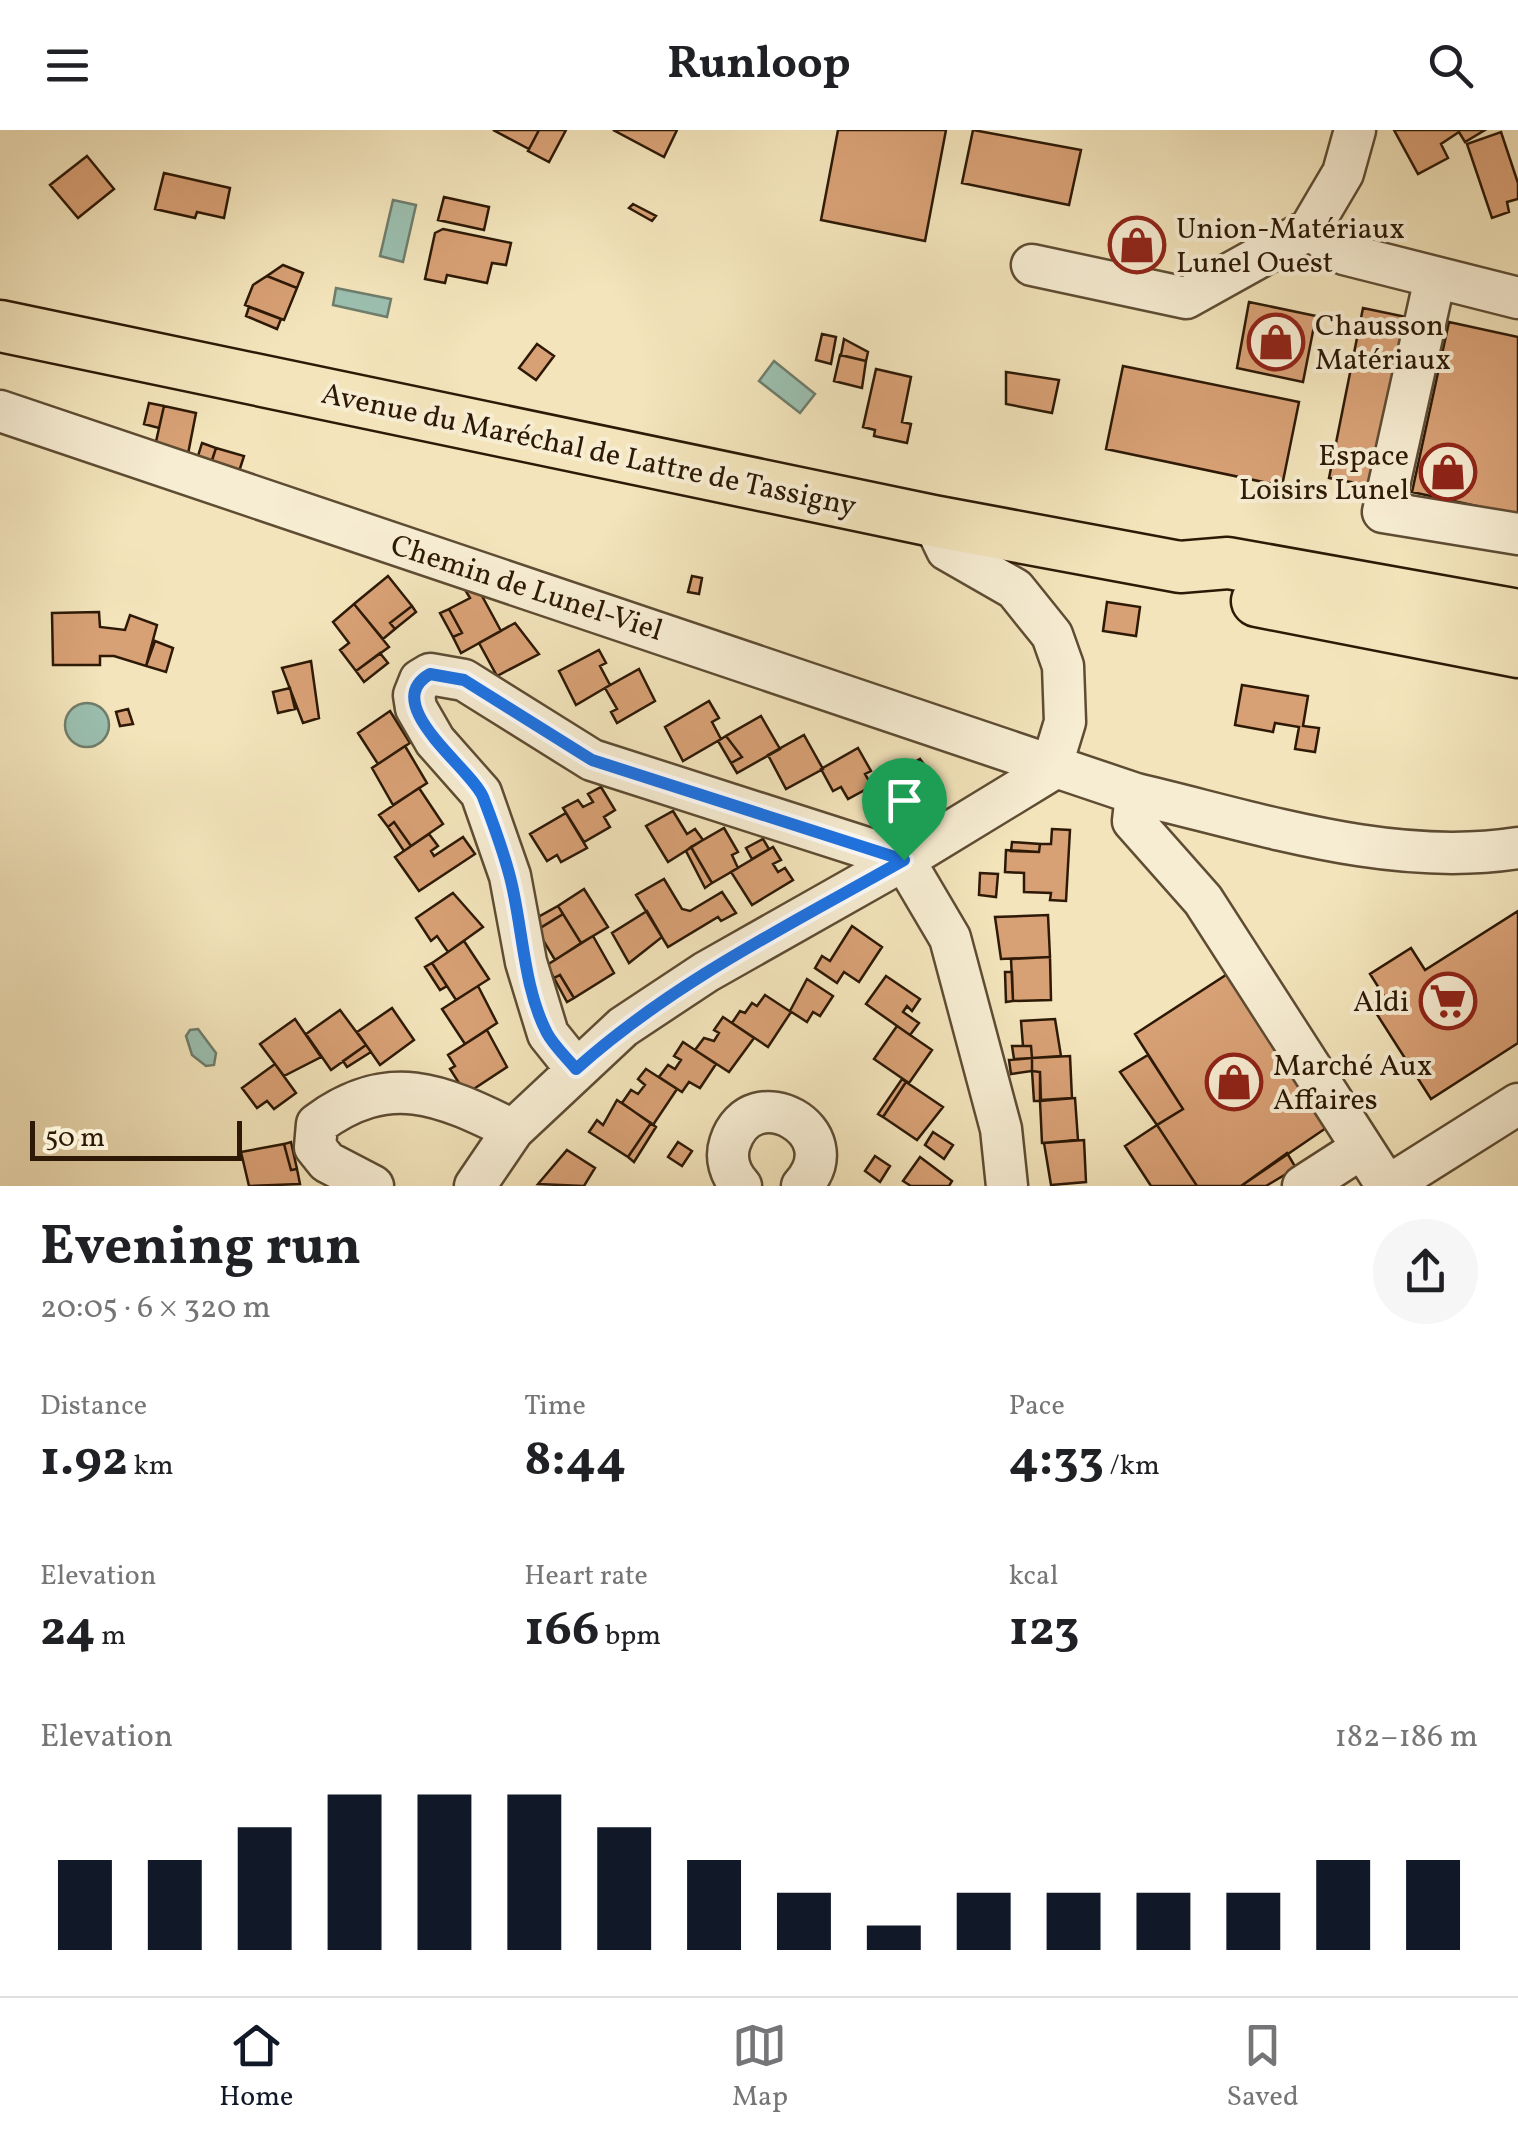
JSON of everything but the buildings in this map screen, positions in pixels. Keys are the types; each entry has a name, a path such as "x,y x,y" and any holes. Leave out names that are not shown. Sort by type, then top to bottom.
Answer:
{"main road":[{"name":"Avenue du Maréchal de Lattre de Tassigny","path":"0,326 933,521 1180,567 1228,563 1518,615"},
{"name":"Avenue du Maréchal de Lattre de Tassigny","path":"1180,567 1236,596 1518,652"}],"street":[{"path":"1032,265 1186,298 1310,228 1344,173 1355,130"},
{"path":"1310,228 1344,254 1518,298"},
{"path":"1435,278 1383,512 1518,534"},
{"name":"Chemin de Lunel-Viel","path":"0,411 983,722 1054,763 1136,794 1324,838 1422,851 1518,848"},
{"path":"475,1186 512,1130 623,1027 706,972 1038,781 1054,763 1066,722 1063,666 1052,635 1015,589 947,550 933,521"},
{"path":"576,1069 548,1034 526,962 510,876 481,793 435,741 416,708 414,695 420,680 444,674 464,680 592,760 904,860 950,938 1001,1129 1007,1186"},
{"path":"1136,794 1133,820 1203,900 1388,1186 1518,1104"},
{"path":"374,1186 326,1162 314,1147 316,1124 338,1108 373,1094 408,1091 452,1100 512,1130"},
{"path":"740,1186 728,1164 733,1134 743,1122 771,1112 798,1121 814,1143 813,1170 802,1186"},
{"path":"1302,1186 1362,1148"}],"shaded area":[{"path":"393,200 416,205 403,262 380,256"},
{"path":"336,288 391,299 387,317 333,305"},
{"path":"774,361 815,394 800,413 759,381"},
{"path":"87,703 102,710 109,725 102,740 87,747 72,740 65,725 72,710"},
{"path":"198,1029 216,1053 214,1065 206,1066 192,1055 186,1036 190,1030"}],"place":[{"name":"Union-Matériaux Lunel Ouest","path":"1137,245"},
{"name":"Chausson Matériaux","path":"1276,342"},
{"name":"Espace Loisirs Lunel","path":"1448,472"},
{"name":"Aldi","path":"1448,1001"},
{"name":"Marché Aux Affaires","path":"1234,1082"}],"route":[{"path":"430,674 464,680 592,760 904,860 706,972 623,1027 576,1069 548,1034 526,962 510,876 481,793 435,741 416,708 414,695 420,680 430,674"}]}
